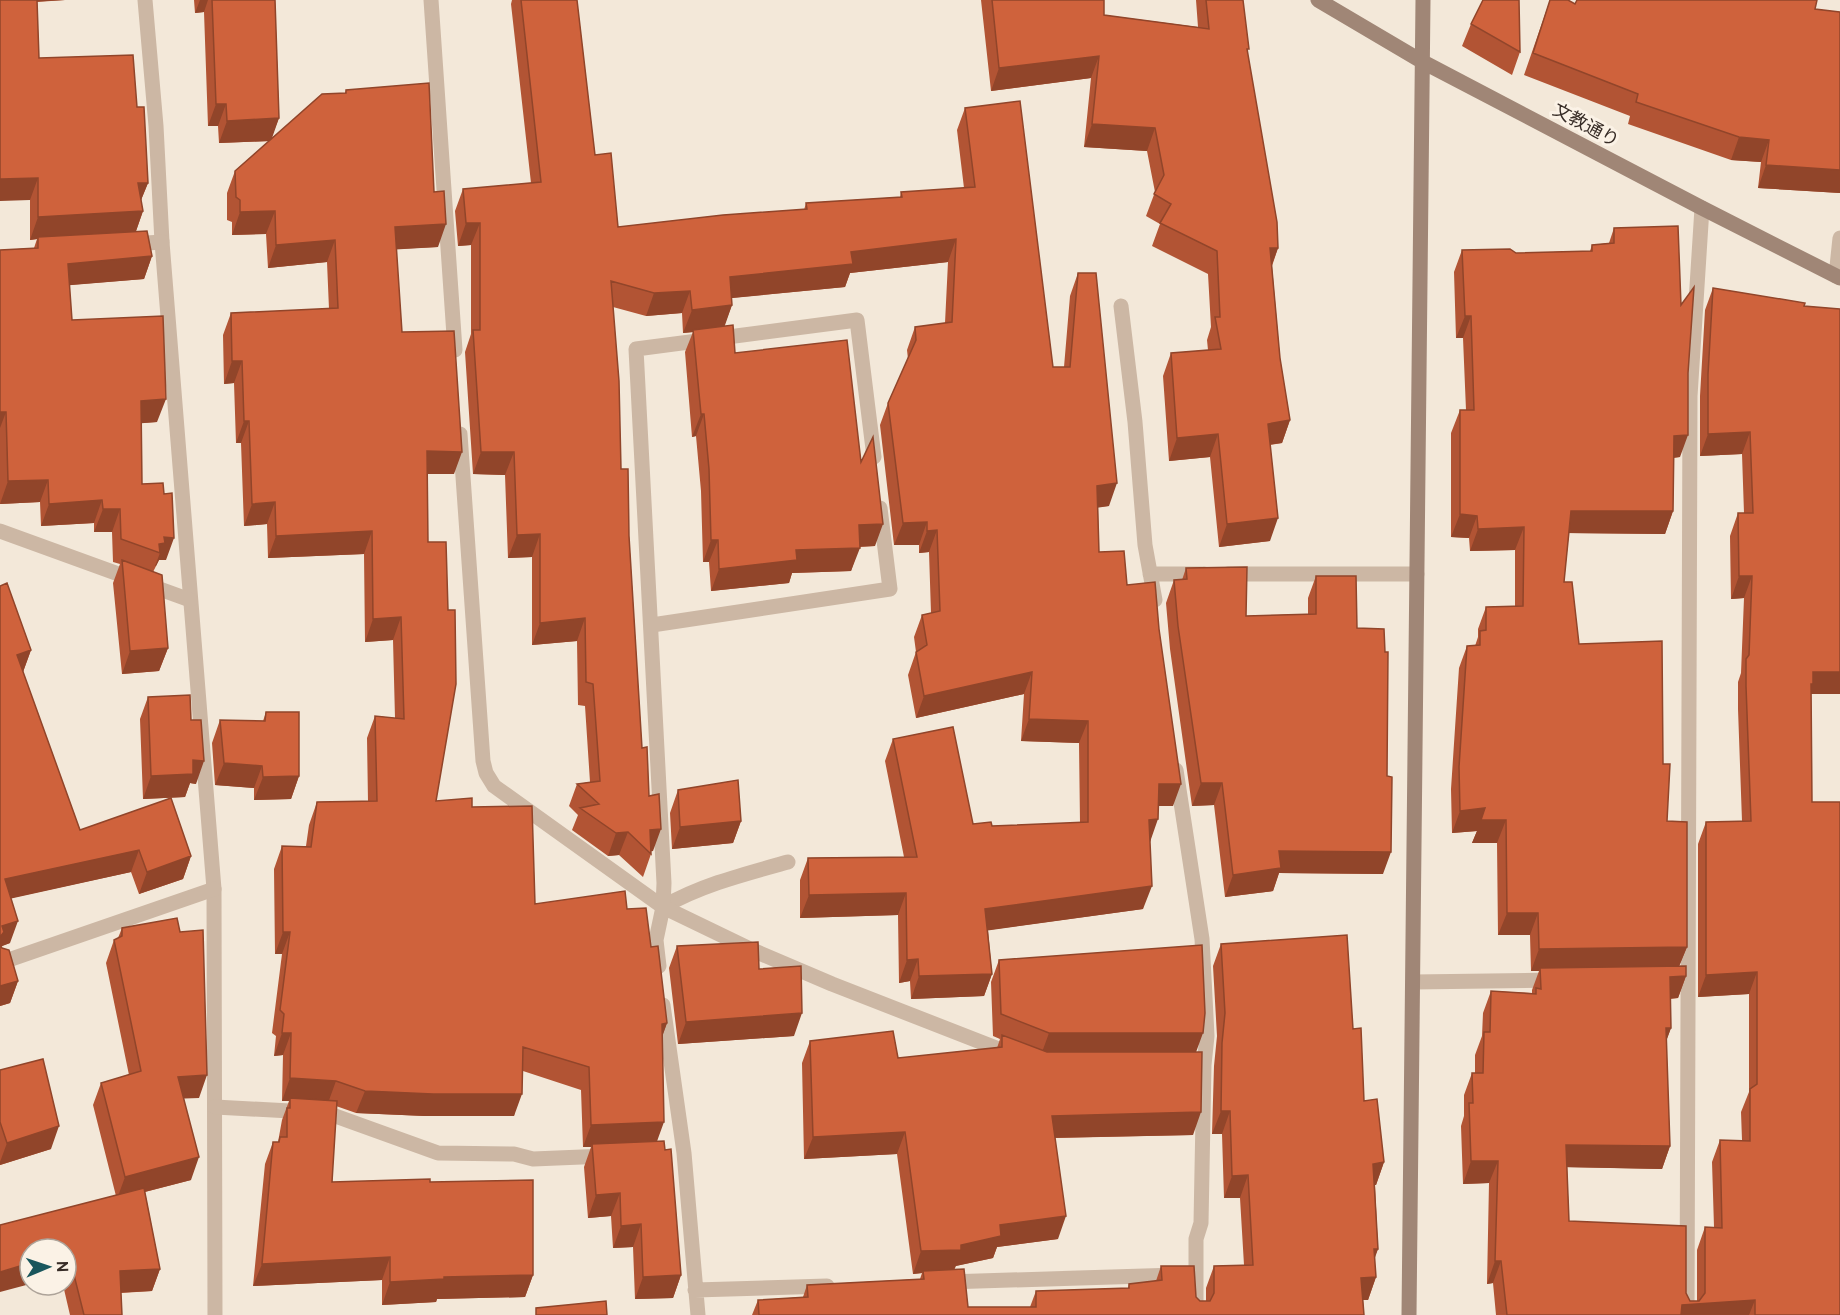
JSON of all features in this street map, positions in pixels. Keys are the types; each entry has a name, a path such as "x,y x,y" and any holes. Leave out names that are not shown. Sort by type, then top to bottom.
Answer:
{"street":[{"path":"145,0 214,889 215,1315"},
{"path":"431,0 456,367"},
{"name":"文教通り","path":"1318,0 1423,62 1838,277"},
{"path":"1409,1315 1424,0"},
{"path":"1687,1315 1681,979 1690,396 1702,208"},
{"path":"1838,277 1840,238"},
{"path":"115,245 162,242"},
{"path":"1121,306 1135,422 1145,545 1155,591 1156,615"},
{"path":"698,1315 678,1154 656,940 663,907 664,883 636,349 857,320 876,472"},
{"path":"459,415 482,749 486,773 494,786 663,907 750,949 832,984 1028,1061"},
{"path":"652,625 890,589 879,496"},
{"path":"0,531 190,600"},
{"path":"1150,574 1417,574"},
{"path":"1174,754 1202,939 1207,1036 1199,1065 1201,1223 1196,1239 1196,1315"},
{"path":"663,907 732,878 788,862"},
{"path":"0,963 214,889"},
{"path":"1414,982 1568,980"},
{"path":"215,1107 327,1113 438,1153 514,1154 533,1159 626,1155"},
{"path":"933,1283 1196,1275"},
{"path":"695,1290 838,1286"}],"building":[{"path":"0,0 37,0 39,58 133,55 137,107 144,107 148,183 138,183 143,211 38,217 38,178 0,179"},
{"path":"212,0 275,0 279,118 227,121 226,104 216,104"},
{"path":"521,0 577,0 595,155 611,153 618,227 723,215 807,209 806,203 902,197 901,192 975,187 965,108 1020,101 1053,367 1070,367 1078,273 1096,273 1117,483 1097,486 1099,552 1124,551 1127,585 1155,582 1159,629 1181,784 1159,784 1158,819 1149,820 1152,886 985,909 992,974 919,976 918,959 907,960 906,893 809,895 808,858 917,857 893,739 953,727 973,824 991,822 992,826 1088,822 1088,721 1029,719 1032,672 924,696 916,652 927,645 922,615 940,611 937,530 927,531 927,522 903,523 888,403 916,340 915,327 952,322 956,239 851,252 853,264 730,277 732,305 692,310 690,291 654,293 611,281 619,381 621,469 628,469 629,536 642,748 647,747 649,796 659,794 661,829 650,830 651,854 628,832 616,833 580,808 599,804 577,784 600,781 593,684 586,682 585,618 540,623 540,534 517,535 514,452 481,452 473,330 480,330 480,223 466,223 463,189 541,182"},
{"path":"992,0 1104,0 1104,15 1209,29 1206,0 1243,0 1249,49 1247,49 1277,222 1278,248 1270,248 1280,358 1290,420 1268,424 1278,518 1227,524 1218,434 1177,438 1171,353 1221,349 1215,317 1220,317 1217,251 1160,223 1171,204 1154,194 1164,175 1155,128 1092,124 1099,56 999,68"},
{"path":"1483,0 1519,0 1520,52 1471,24"},
{"path":"1550,0 1568,0 1575,4 1577,0 1817,0 1815,9 1840,12 1840,170 1766,165 1769,140 1739,137 1636,102 1638,94 1533,53"},
{"path":"429,83 434,192 444,191 446,224 395,227 402,332 454,331 462,452 427,451 428,542 446,542 448,610 455,610 456,684 436,801 472,798 472,807 532,806 535,904 625,891 627,909 646,908 651,947 658,946 667,1023 662,1024 664,1122 591,1125 589,1067 523,1047 522,1094 365,1091 336,1081 290,1078 291,1033 282,1033 284,1014 280,1010 290,932 283,932 282,846 311,847 317,802 377,801 375,716 404,719 401,617 373,619 372,531 276,536 275,502 252,504 249,421 244,421 242,361 232,361 231,313 338,308 335,240 276,245 275,211 240,212 240,200 236,197 235,171 322,94"},
{"path":"1678,226 1681,305 1694,287 1688,373 1688,435 1674,436 1673,511 1571,511 1564,582 1572,582 1579,644 1662,641 1663,764 1670,764 1667,821 1687,822 1687,947 1539,949 1538,913 1507,913 1506,820 1481,820 1485,808 1460,811 1459,767 1467,646 1480,645 1480,631 1486,630 1486,607 1523,606 1524,527 1478,529 1477,516 1460,514 1460,410 1474,410 1471,316 1465,316 1462,250 1510,249 1516,253 1592,251 1592,245 1614,243 1614,228"},
{"path":"147,231 152,256 68,264 72,320 163,316 166,399 141,401 142,484 163,483 164,494 172,493 174,538 164,537 165,543 159,544 160,553 121,539 120,509 103,509 102,500 49,504 48,480 8,481 6,412 0,412 0,250 38,248 38,237"},
{"path":"1713,288 1805,303 1804,306 1840,309 1840,672 1813,672 1813,684 1811,684 1812,802 1840,802 1840,1315 1755,1315 1755,1300 1682,1305 1681,1315 1507,1315 1501,1261 1495,1261 1498,1161 1471,1161 1469,1103 1473,1103 1472,1073 1483,1073 1484,1032 1490,1032 1491,991 1536,994 1536,988 1541,989 1540,968 1686,966 1686,976 1670,977 1671,1028 1666,1028 1670,1146 1566,1145 1569,1221 1686,1226 1686,1293 1690,1301 1699,1301 1705,1293 1705,1227 1722,1228 1720,1140 1750,1141 1750,1089 1757,1084 1757,972 1706,975 1706,822 1751,821 1746,659 1749,655 1752,576 1739,576 1738,513 1753,513 1750,432 1708,434 1708,374"},
{"path":"733,325 735,353 847,340 861,462 873,437 883,524 859,525 860,548 796,550 797,560 719,569 718,540 711,540 709,469 693,330"},
{"path":"122,560 162,575 168,648 130,651"},
{"path":"1247,567 1246,616 1316,614 1316,576 1356,576 1357,628 1384,629 1385,652 1388,652 1387,776 1392,777 1391,852 1279,851 1281,868 1233,875 1222,783 1201,783 1178,626 1174,580 1187,579 1186,568"},
{"path":"7,583 31,650 17,655 80,830 171,798 191,856 147,872 139,850 5,879 18,921 2,926 4,932 0,937 0,586"},
{"path":"190,695 191,720 201,720 204,761 193,760 193,774 151,776 148,697"},
{"path":"266,712 299,712 299,776 263,777 262,766 224,763 220,720 265,721"},
{"path":"738,780 741,821 680,827 678,790"},
{"path":"177,918 180,932 203,930 207,1075 178,1077 199,1157 125,1177 101,1083 141,1071 114,940 122,936 122,928"},
{"path":"1347,935 1353,1029 1361,1028 1364,1101 1377,1099 1384,1162 1373,1164 1378,1249 1374,1249 1376,1277 1361,1278 1364,1315 759,1315 758,1300 808,1297 807,1285 924,1279 923,1271 964,1269 968,1307 1036,1307 1036,1291 1129,1288 1129,1284 1162,1280 1161,1266 1194,1266 1196,1297 1200,1301 1210,1301 1214,1293 1214,1266 1253,1265 1248,1175 1232,1176 1230,1111 1221,1111 1225,1013 1221,944"},
{"path":"758,942 759,969 801,966 802,1013 686,1022 677,946"},
{"path":"0,945 9,950 18,981 0,986"},
{"path":"1202,945 1205,1013 1203,1033 1049,1033 1001,1014 999,960"},
{"path":"893,1031 898,1058 1002,1047 1002,1035 1047,1052 1202,1052 1201,1112 1052,1116 1066,1216 1000,1225 1001,1236 961,1245 961,1250 921,1251 905,1132 813,1137 810,1041"},
{"path":"43,1059 59,1126 7,1143 0,1122 0,1070"},
{"path":"290,1098 337,1101 332,1182 430,1179 430,1182 533,1180 533,1275 444,1277 444,1279 390,1282 390,1257 262,1264 273,1142 279,1142 280,1137 287,1137 287,1108 290,1108"},
{"path":"664,1141 665,1150 671,1149 681,1275 643,1277 641,1224 621,1226 620,1193 596,1195 592,1144"},
{"path":"144,1188 160,1269 120,1271 122,1315 84,1315 78,1291 78,1237 18,1237 18,1267 0,1272 0,1225"},
{"path":"606,1301 607,1315 536,1315 536,1308"}]}
